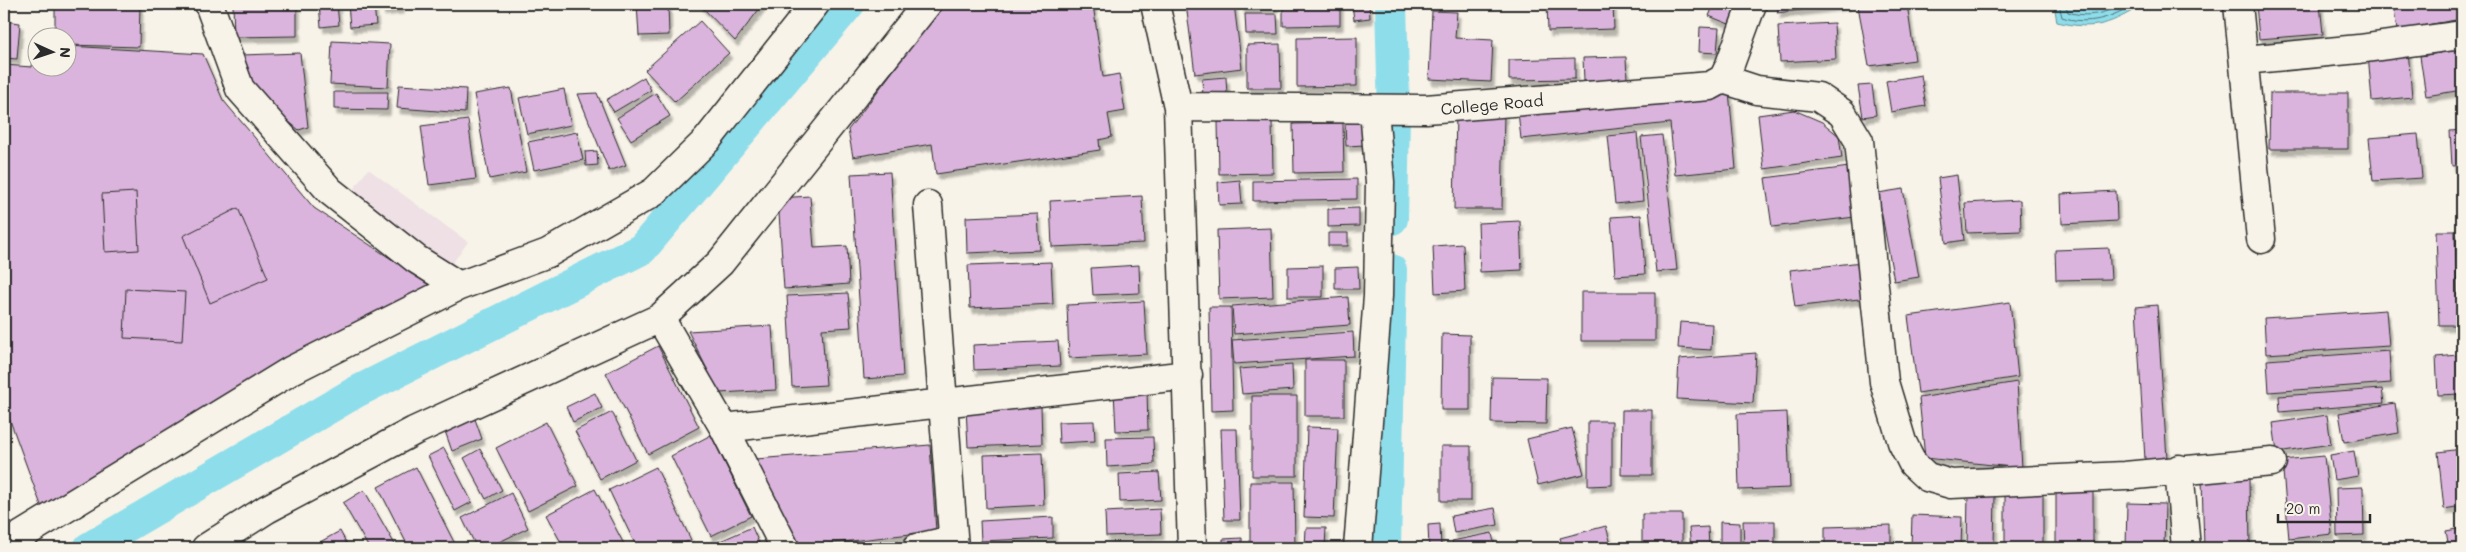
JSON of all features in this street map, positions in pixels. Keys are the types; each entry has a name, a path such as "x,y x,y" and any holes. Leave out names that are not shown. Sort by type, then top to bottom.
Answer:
{"street":[{"path":"209,4 240,89 330,192 416,259 458,286"},
{"path":"4,546 292,370 458,286 548,253 654,192 707,140 815,4"},
{"path":"206,548 266,509 414,431 660,318 720,263 927,4"},
{"path":"1155,4 1178,107 1188,374 1192,548"},
{"path":"1752,4 1723,79 1757,90 1818,97 1842,112 1859,142 1884,382 1902,442 1913,464 1927,477 1951,484 2125,476 2179,469 2272,462"},
{"path":"2238,4 2261,239"},
{"path":"2244,60 2359,49 2462,35"},
{"name":"College Road","path":"1178,107 1376,110 1498,104 1710,86 1723,79"},
{"path":"1358,548 1378,296 1380,182 1376,110"},
{"path":"917,548 953,544 928,205"},
{"path":"660,318 724,428 785,548"},
{"path":"724,428 1188,374"},
{"path":"2179,469 2186,548"}],"shaded area":[{"path":"368,169 468,242 451,265 351,193"}],"water":[{"path":"2054,4 2144,4 2112,21 2093,26 2083,26 2057,22"}],"building":[{"path":"55,4 140,4 139,47 78,45 78,28 55,28"},
{"path":"233,4 297,4 297,36 234,37"},
{"path":"319,4 337,4 339,25 321,27"},
{"path":"348,4 374,4 376,25 350,27"},
{"path":"381,4 401,4 401,8 382,10"},
{"path":"637,4 668,4 669,35 639,36"},
{"path":"699,4 763,4 735,41"},
{"path":"944,4 1093,4 1103,77 1119,74 1125,111 1108,114 1112,137 1099,140 1100,150 936,174 932,144 853,157 848,130"},
{"path":"1186,4 1234,4 1242,68 1195,74"},
{"path":"1241,4 1275,4 1275,7 1242,9"},
{"path":"1283,4 1340,4 1340,25 1283,26"},
{"path":"1352,4 1369,4 1370,18 1354,20"},
{"path":"1547,4 1613,4 1614,29 1548,31"},
{"path":"1714,4 1737,4 1729,24 1709,16"},
{"path":"1779,4 1848,4 1777,13"},
{"path":"1863,4 1907,4 1915,60 1869,66 1858,6"},
{"path":"2256,4 2320,4 2323,34 2259,39"},
{"path":"2393,4 2462,4 2462,19 2397,30"},
{"path":"1432,11 1457,12 1455,38 1493,40 1491,82 1429,79"},
{"path":"1245,14 1277,14 1278,34 1246,34"},
{"path":"4,21 20,23 17,59 4,58"},
{"path":"700,21 729,53 675,102 645,70"},
{"path":"1834,23 1836,59 1780,62 1778,26"},
{"path":"1700,27 1719,28 1717,53 1699,52"},
{"path":"1357,37 1357,86 1297,87 1297,38"},
{"path":"332,41 390,44 388,87 330,84"},
{"path":"1280,44 1281,88 1247,88 1247,45"},
{"path":"78,47 203,54 223,100 314,208 411,272 445,285 42,508 4,404 4,65 28,67 28,78 78,78"},
{"path":"2408,50 2412,97 2372,101 2368,54"},
{"path":"2459,50 2462,90 2426,96 2420,56"},
{"path":"300,53 308,127 299,130 256,95 242,55"},
{"path":"1626,57 1627,80 1584,81 1583,58"},
{"path":"1575,58 1575,79 1509,80 1509,60"},
{"path":"1921,75 1926,106 1891,112 1886,81"},
{"path":"644,77 651,90 614,112 606,100"},
{"path":"1226,77 1227,95 1203,97 1202,79"},
{"path":"399,85 466,89 465,113 397,108"},
{"path":"1872,85 1876,115 1863,117 1858,86"},
{"path":"511,88 526,172 489,179 474,94"},
{"path":"564,89 571,125 527,134 519,98"},
{"path":"1729,91 1736,169 1675,175 1670,123 1521,139 1518,112"},
{"path":"334,92 388,92 387,110 334,109"},
{"path":"597,93 626,165 609,171 578,94"},
{"path":"656,93 670,116 631,140 617,118"},
{"path":"2270,93 2348,93 2348,149 2269,149"},
{"path":"1794,110 1822,122 1839,136 1842,158 1764,169 1758,115"},
{"path":"1456,112 1504,113 1502,209 1454,209"},
{"path":"468,120 476,179 429,185 421,126"},
{"path":"1272,121 1273,173 1219,174 1218,122"},
{"path":"1363,122 1365,145 1346,146 1345,123"},
{"path":"1343,123 1344,172 1294,173 1293,124"},
{"path":"2462,130 2462,165 2452,166 2450,131"},
{"path":"577,132 583,160 534,170 528,142"},
{"path":"1637,133 1643,201 1615,204 1608,136"},
{"path":"2418,134 2422,178 2373,181 2369,138"},
{"path":"1662,135 1677,270 1656,272 1641,137"},
{"path":"597,151 598,165 586,166 585,152"},
{"path":"1849,167 1855,217 1772,227 1765,178"},
{"path":"890,172 903,376 864,379 851,174"},
{"path":"1957,175 1964,240 1946,243 1938,178"},
{"path":"1357,179 1357,199 1253,201 1253,181"},
{"path":"1240,180 1242,204 1219,205 1218,182"},
{"path":"1903,189 1919,277 1894,281 1878,193"},
{"path":"2116,191 2117,221 2062,224 2061,194"},
{"path":"136,192 139,250 105,252 102,194"},
{"path":"810,196 814,248 847,246 849,284 784,289 778,198"},
{"path":"1142,196 1144,243 1052,247 1050,201"},
{"path":"2020,200 2021,231 1967,233 1965,203"},
{"path":"238,208 268,278 210,303 183,236"},
{"path":"1359,208 1359,226 1328,227 1328,209"},
{"path":"1038,214 1040,250 967,253 966,217"},
{"path":"1641,215 1645,274 1615,276 1611,217"},
{"path":"1520,221 1522,270 1480,272 1478,223"},
{"path":"1271,228 1273,297 1219,299 1217,230"},
{"path":"2436,231 2455,231 2458,325 2439,325"},
{"path":"1328,233 1348,233 1348,246 1328,246"},
{"path":"2460,233 2462,233 2462,275"},
{"path":"1463,244 1465,291 1435,293 1433,246"},
{"path":"2109,248 2111,279 2056,280 2055,250"},
{"path":"1051,262 1053,304 970,308 968,265"},
{"path":"1862,262 1867,298 1795,307 1790,270"},
{"path":"1139,265 1140,293 1093,295 1091,268"},
{"path":"1323,266 1323,297 1288,297 1288,267"},
{"path":"1358,267 1359,289 1335,289 1335,268"},
{"path":"126,289 185,292 182,341 124,338"},
{"path":"1581,292 1655,292 1655,341 1581,341"},
{"path":"848,293 851,327 822,329 826,385 792,387 787,296"},
{"path":"1348,297 1350,325 1234,334 1232,306"},
{"path":"1144,301 1147,354 1069,358 1067,305"},
{"path":"2010,302 2018,377 1918,393 1908,316"},
{"path":"2157,305 2167,459 2145,460 2136,307"},
{"path":"1209,307 1231,307 1233,410 1211,411"},
{"path":"2386,310 2389,346 2266,354 2264,318"},
{"path":"1680,322 1712,324 1711,350 1678,348"},
{"path":"772,326 776,390 719,393 688,331"},
{"path":"1353,332 1354,356 1234,364 1232,340"},
{"path":"1442,334 1470,335 1470,410 1441,410"},
{"path":"1058,341 1060,366 974,370 973,345"},
{"path":"658,346 699,427 648,454 606,373"},
{"path":"2389,351 2391,383 2269,392 2267,360"},
{"path":"1756,353 1753,403 1677,399 1679,359"},
{"path":"2458,355 2460,394 2438,395 2436,357"},
{"path":"1305,360 1344,360 1344,416 1305,416"},
{"path":"1292,365 1293,390 1242,394 1239,369"},
{"path":"1492,377 1547,378 1546,424 1491,423"},
{"path":"2017,382 2022,468 1925,458 1919,398"},
{"path":"2382,389 2384,403 2280,412 2279,396"},
{"path":"1147,390 1148,430 1116,431 1114,391"},
{"path":"595,393 602,408 573,422 566,407"},
{"path":"1252,396 1297,396 1297,476 1252,476"},
{"path":"2395,403 2399,433 2344,442 2339,413"},
{"path":"1041,405 1042,444 968,447 966,408"},
{"path":"1622,410 1652,410 1652,475 1621,475"},
{"path":"612,412 636,460 600,479 575,431"},
{"path":"1787,412 1790,488 1739,490 1737,414"},
{"path":"2327,415 2331,444 2277,452 2273,423"},
{"path":"475,419 482,439 452,451 445,431"},
{"path":"1094,421 1095,441 1059,443 1058,422"},
{"path":"1588,421 1612,421 1612,485 1588,486"},
{"path":"546,422 578,486 528,511 496,448"},
{"path":"1307,427 1338,428 1334,518 1304,517"},
{"path":"1572,428 1584,474 1538,485 1527,439"},
{"path":"1221,429 1237,429 1240,520 1224,520"},
{"path":"711,435 751,516 711,536 671,456"},
{"path":"1153,437 1154,464 1107,467 1106,438"},
{"path":"930,445 936,531 800,547 756,459"},
{"path":"1441,446 1471,446 1471,501 1441,501"},
{"path":"444,448 472,502 455,511 428,456"},
{"path":"480,449 502,490 486,499 464,458"},
{"path":"2462,449 2462,506 2444,509 2438,452"},
{"path":"2354,451 2358,476 2334,480 2330,455"},
{"path":"1042,453 1044,505 986,508 984,455"},
{"path":"2324,456 2332,534 2289,539 2282,460"},
{"path":"416,467 457,548 409,548 378,487"},
{"path":"656,467 691,540 672,548 637,548 609,490"},
{"path":"1159,472 1161,500 1120,502 1119,474"},
{"path":"2249,478 2250,548 2204,548 2202,479"},
{"path":"1250,482 1294,482 1295,548 1250,548"},
{"path":"2363,487 2364,535 2337,536 2336,488"},
{"path":"595,489 626,548 564,548 546,515"},
{"path":"364,490 397,548 369,548 343,503"},
{"path":"2056,490 2093,490 2093,548 2056,548"},
{"path":"2005,492 2043,492 2043,548 2005,548"},
{"path":"511,493 528,528 487,548 477,548 462,518"},
{"path":"1968,493 1995,493 1994,548 1967,548"},
{"path":"2127,503 2165,504 2164,548 2126,548"},
{"path":"1495,508 1498,525 1454,533 1451,516"},
{"path":"1160,509 1161,534 1106,536 1105,512"},
{"path":"1642,514 1682,514 1682,548 1642,548"},
{"path":"1912,515 1962,517 1961,548 1911,548"},
{"path":"1053,517 1053,538 981,541 980,521"},
{"path":"1743,521 1775,521 1775,548 1744,548"},
{"path":"1720,522 1740,523 1740,548 1720,548"},
{"path":"1440,524 1441,548 1429,548 1428,525"},
{"path":"1891,525 1891,548 1825,548 1825,527"},
{"path":"1606,526 1612,548 1563,548 1560,538"},
{"path":"752,527 761,548 710,548 709,546"},
{"path":"1708,527 1709,548 1691,548 1689,528"},
{"path":"1306,528 1326,528 1325,548 1305,548"},
{"path":"2462,528 2462,548 2449,548 2446,531"},
{"path":"340,531 349,548 323,548 320,542"},
{"path":"1492,533 1495,548 1454,548 1452,541"},
{"path":"1242,538 1242,548 1223,548 1223,539"},
{"path":"2310,544 2335,545 2335,548 2310,548"},
{"path":"1058,546 1058,548 1005,548"}],"waterway":[{"path":"89,548 356,392 642,249 849,4"},
{"path":"1391,4 1394,115 1392,219"},
{"path":"1385,548 1391,270"}]}
